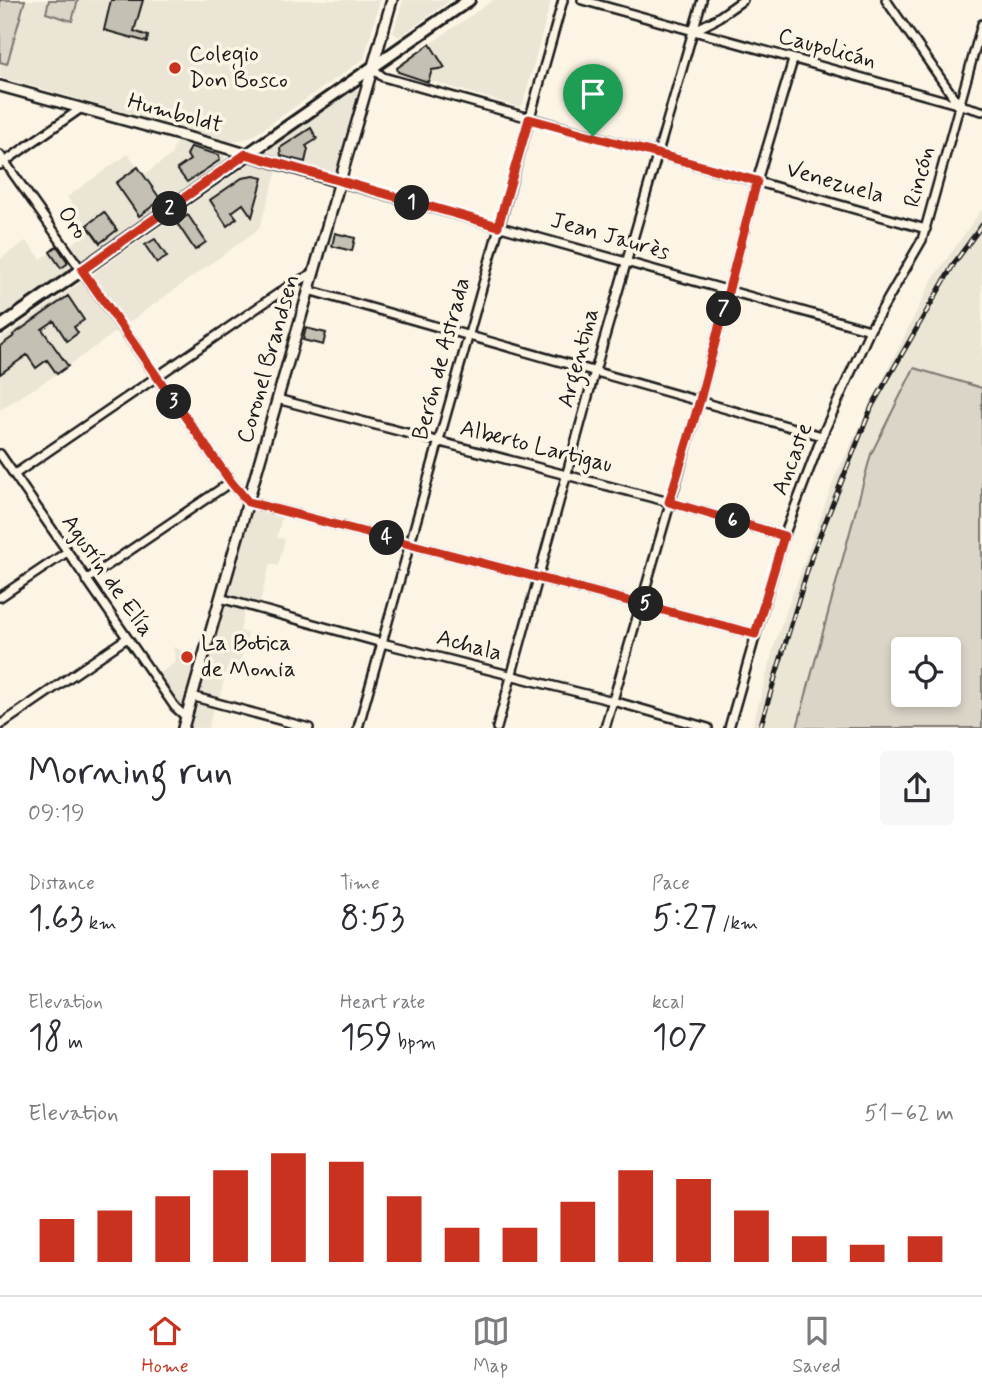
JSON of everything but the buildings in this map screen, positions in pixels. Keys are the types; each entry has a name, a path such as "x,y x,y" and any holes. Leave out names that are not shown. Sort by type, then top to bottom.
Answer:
{"main road":[{"path":"0,327 469,0"}],"street":[{"name":"Coronel Brandsen","path":"183,728 392,0"},
{"name":"Berón de Astrada","path":"358,728 563,0"},
{"name":"Caupolicán","path":"582,0 982,111"},
{"name":"Argentina","path":"497,728 595,371 702,0"},
{"path":"693,31 743,0"},
{"path":"887,0 959,105"},
{"name":"Rincón","path":"870,330 920,245 926,229 982,24"},
{"path":"606,728 793,60"},
{"name":"Venezuela","path":"372,68 383,77 926,229"},
{"name":"Humboldt","path":"0,86 339,182"},
{"path":"1,161 80,109"},
{"name":"Oro","path":"1,161 248,502"},
{"name":"Jean Jaurès","path":"339,182 870,330"},
{"path":"15,474 292,284 314,273"},
{"path":"309,290 822,436"},
{"name":"Ancaste","path":"729,728 784,536 822,436 870,330"},
{"name":"Alberto Lartigau","path":"277,399 669,502 784,536"},
{"name":"Agustín de Elía","path":"1,458 15,474 175,707 186,718"},
{"path":"86,579 231,482"},
{"path":"248,502 755,634"},
{"path":"0,597 67,552"},
{"name":"Achala","path":"220,598 708,728"},
{"path":"0,725 127,638"},
{"path":"191,695 309,728"}],"shaded area":[{"name":"Colegio Don Bosco","path":"0,0 380,0 364,59 250,138 231,142 0,77"},
{"path":"0,0 25,0 7,64 0,62"},
{"path":"49,0 78,0 72,21 46,13"},
{"path":"403,0 451,0 399,37 393,33"},
{"path":"493,0 551,0 523,104 519,107 398,71 397,67"},
{"path":"355,89 358,90 359,96 337,174 267,156 269,148"},
{"path":"177,140 224,154 226,159 83,260 79,258 69,246 91,230 67,197 128,154 144,175 171,155"},
{"path":"255,162 278,168 259,229 57,374 0,410 0,339"},
{"path":"982,209 982,388 914,369 871,454 797,728 752,728 776,640 835,477 932,280"},
{"path":"26,241 41,259 60,245 71,262 71,269 0,319 0,259"},
{"path":"914,368 982,388 982,728 797,728 871,454"},
{"path":"256,509 282,516 277,537 285,539 278,566 270,564 259,606 232,599 226,592 250,512"},
{"path":"225,606 245,611 240,631 248,634 238,671 227,668 219,700 203,695 199,688 221,610"},
{"path":"173,647 198,656 186,701 181,704 176,703 157,675 176,662"},
{"path":"199,702 214,706 208,728 188,728 194,704"}],"railway":[{"path":"760,728 812,555 872,406 955,262 982,225"}],"place":[{"name":"Colegio Don Bosco","path":"175,68"},
{"name":"La Botica de Monia","path":"187,657"}],"route":[{"path":"529,119 593,136 757,181 700,400 669,502 784,536 755,634 248,502 231,482 82,270 246,154 498,226 529,119"}]}
